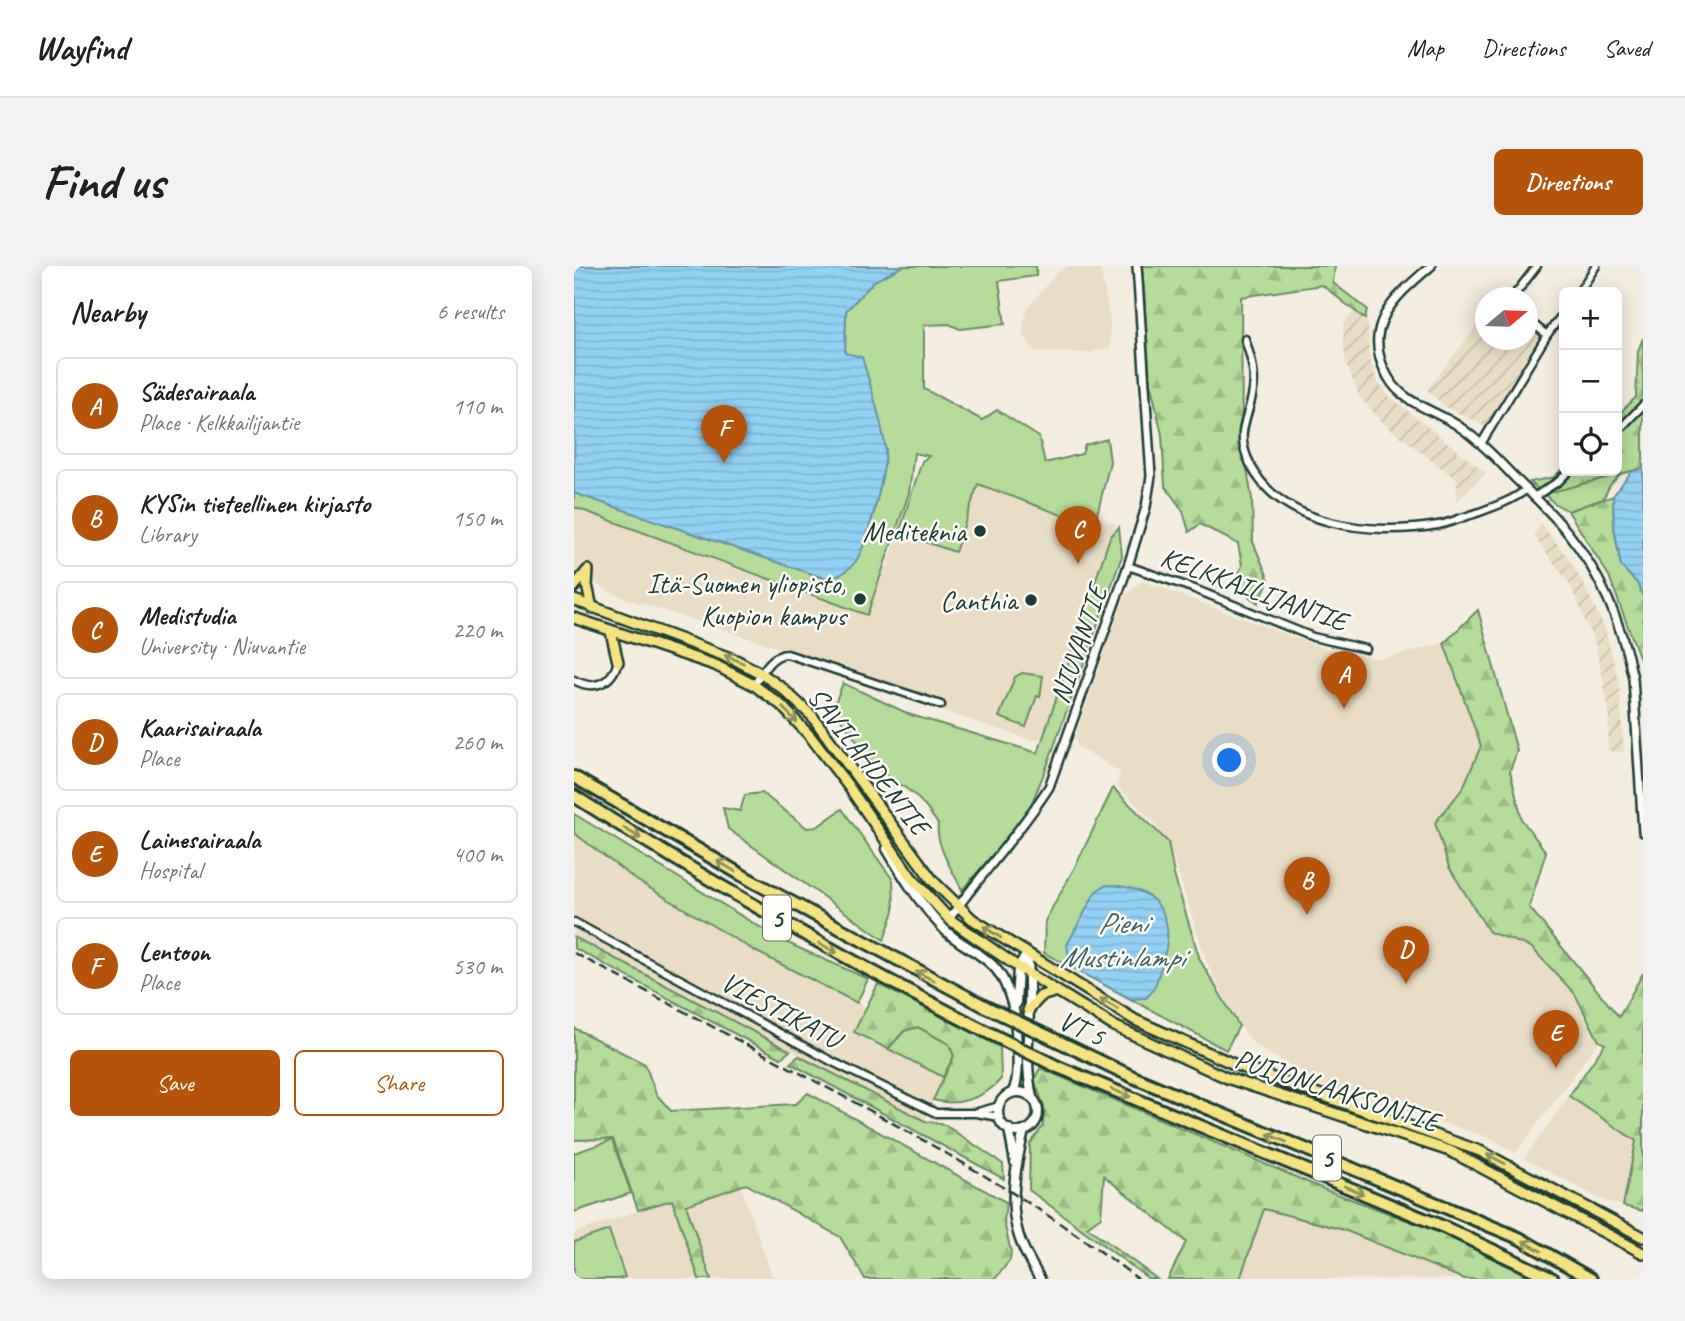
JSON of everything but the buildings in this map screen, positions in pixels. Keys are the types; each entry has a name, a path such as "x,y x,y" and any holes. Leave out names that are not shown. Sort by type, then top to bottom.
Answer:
{"highway":[{"name":"VT 5","path":"574,775 752,881 986,1007 1133,1077 1519,1238 1591,1279"},
{"name":"VT 5","path":"574,796 641,839 823,945 985,1031 1058,1067 1446,1228 1553,1279"}],"main road":[{"path":"574,587 588,570 587,585 593,608"},
{"name":"SAVILAHDENTIE","path":"574,600 708,648 762,674 796,700 812,716 860,779 933,881 958,907 1027,954"},
{"name":"SAVILAHDENTIE","path":"574,618 715,665 754,685 780,705 810,736 911,877 949,919 1017,967"},
{"path":"611,632 618,662"},
{"path":"618,662 626,644 634,640"},
{"path":"871,819 903,877 930,914 946,932 996,968 1004,981 1015,1014"},
{"path":"1027,954 1017,967 1017,1077 1012,1093 1003,1099 999,1117 1009,1129 1016,1172 1016,1228 1025,1253 1040,1279"},
{"path":"1009,1129 1024,1131 1032,1126 1037,1116 1037,1105 1032,1097 1028,1074 1030,974 1027,954"},
{"name":"PUIJONLAAKSONTIE","path":"1027,954 1152,1028 1237,1065 1480,1151 1643,1237"},
{"name":"PUIJONLAAKSONTIE","path":"1017,967 1114,1026 1217,1074 1450,1151 1643,1253"},
{"path":"1028,1010 1041,996 1057,991"},
{"path":"1012,1093 1020,1092 1032,1097"},
{"path":"1016,1172 1024,1131"}],"street":[{"name":"NIUVANTIE","path":"949,919 1029,819 1049,787 1128,566 1146,507 1151,476 1137,266"},
{"path":"1431,266 1388,306 1380,326 1379,354 1388,377 1406,397 1457,425 1481,444 1556,519 1584,555 1607,596 1628,654 1636,709 1643,832"},
{"path":"1521,287 1537,266"},
{"path":"1582,287 1596,266"},
{"path":"1481,444 1559,319"},
{"path":"1538,328 1547,335"},
{"path":"1245,339 1254,367 1253,394 1241,438 1248,460 1268,489 1298,512 1337,524 1390,530 1440,525 1490,508 1527,489"},
{"path":"1622,427 1643,405"},
{"path":"1534,496 1564,476"},
{"name":"KELKKAILIJANTIE","path":"1128,566 1192,588 1313,637 1366,649"},
{"path":"754,685 769,662 780,654 787,654 941,705"},
{"path":"574,680 584,685 603,683 613,675 618,662"},
{"name":"VIESTIKATU","path":"574,922 833,1062 936,1112 999,1117"},
{"name":"VIESTIKATU","path":"974,1113 1000,1106"}],"shaded area":[{"path":"1068,266 1100,266 1110,321 1110,348 1089,353 1035,352 1022,333 1027,308 1058,272"},
{"path":"1354,311 1368,322 1369,357 1378,382 1389,396 1486,473 1456,502 1457,480 1383,423 1359,396 1346,364 1343,339 1344,323"},
{"path":"1475,328 1475,350 1531,350 1486,427 1446,407 1427,390"},
{"name":"Itä-Suomen yliopisto, Kuopion kampus","path":"922,461 1116,524 1047,738 1031,740 905,699 849,678 851,671 616,595 574,573 574,493 887,566"},
{"path":"1541,524 1570,560 1605,629 1619,681 1624,752 1608,751 1609,711 1596,646 1570,585 1534,536"},
{"path":"1143,581 1326,649 1382,659 1444,643 1481,746 1463,788 1435,823 1449,867 1489,931 1531,947 1575,994 1599,1041 1516,1153 1488,1137 1323,1085 1255,1045 1239,1026 1207,963 1168,842 1153,821 1117,786 1120,772 1077,746 1075,737 1124,596"},
{"path":"574,833 636,880 757,952 866,1007 853,1033 943,1077 925,1121 574,937"},
{"path":"1569,1096 1636,1141 1623,1206 1604,1201 1524,1158"},
{"path":"741,1186 773,1279 711,1279 685,1205"},
{"path":"672,1199 699,1279 574,1279 574,1233"},
{"path":"1264,1208 1344,1230 1464,1279 1240,1279"}],"green space":[{"path":"903,266 1036,266 1036,276 999,281 1005,324 960,329 949,324 924,325 924,389 982,420 997,410 1039,437 1045,463 1082,454 1085,445 1107,439 1110,462 1094,527 978,484 955,552 899,533 922,461 929,456 914,453 909,493 867,615 574,507 574,493 824,578 857,559 874,513 886,449 845,353 846,311 874,281"},
{"path":"1142,266 1335,266 1333,283 1367,309 1365,319 1322,285 1241,297 1242,438 1252,499 1253,542 1269,580 1258,603 1234,586 1242,565 1238,544 1200,524 1189,532 1183,511 1165,486 1162,435 1150,381"},
{"path":"1643,338 1643,468 1622,474 1622,411 1636,397 1638,351"},
{"path":"1559,472 1559,476 1618,476 1603,499 1568,511 1554,503 1530,482 1554,477"},
{"path":"1561,476 1613,476 1545,494"},
{"path":"1613,496 1614,527 1621,566 1637,583 1643,596 1643,667 1609,576 1568,511"},
{"path":"1119,527 1122,556 1027,815 962,890 942,849 935,819 916,796 874,765 833,708 843,683 911,715 1038,753 1110,537"},
{"path":"1478,610 1517,751 1510,771 1522,820 1546,852 1529,907 1619,1017 1643,973 1643,1211 1623,1206 1636,1141 1569,1096 1605,1044 1599,1041 1575,994 1531,947 1489,932 1449,867 1435,823 1463,788 1481,746 1444,643"},
{"path":"1022,673 1043,676 1040,697 1037,696 1026,727 999,717 1015,677"},
{"path":"1113,788 1168,842 1174,875 1200,960 1239,1026 1226,1050 1044,953 1045,921 1076,865"},
{"path":"762,793 807,828 817,827 842,809 893,880 894,911 884,940 728,829 723,808 740,811 745,795"},
{"path":"574,814 781,940 868,979 857,1003 757,952 636,880 574,833"},
{"path":"574,937 790,1051 781,1058 754,1044 574,948"},
{"path":"878,984 1000,1047 1001,1079 987,1091 970,1099 952,1102 933,1100 954,1056 949,1044 918,1027 904,1031 888,1049 854,1032"},
{"path":"918,1027 949,1044 954,1056 943,1077 888,1049 904,1031"},
{"path":"574,1028 645,1064 656,1094 671,1111 796,1104 808,1093 1006,1202 1004,1222 1011,1252 1010,1260 995,1279 865,1279 840,1237 746,1184 686,1205 711,1279 699,1279 672,1200 638,1210 613,1139 574,1140"},
{"path":"799,1056 925,1121 945,1125 1003,1164 1004,1179 790,1063"},
{"path":"1040,1068 1326,1190 1439,1232 1534,1279 1464,1279 1344,1230 1264,1209 1240,1279 1168,1279 1186,1242 1104,1176 1101,1217 1087,1227 1157,1279 1149,1279 1029,1190 1030,1144 1043,1126 1044,1106 1034,1080"},
{"path":"612,1140 631,1193 574,1212 574,1153"},
{"path":"609,1230 625,1277 574,1279 574,1242"}],"water":[{"path":"575,266 903,266 874,281 846,311 845,353 862,357 885,446 880,487 871,522 861,552 849,568 838,576 824,578 574,493"},
{"path":"1643,468 1643,596 1637,583 1621,566 1614,527 1613,496 1631,472"},
{"name":"Pieni Mustinlampi","path":"1106,885 1139,891 1159,906 1165,918 1166,947 1162,964 1152,991 1146,998 1131,999 1071,967 1067,945 1096,891"}],"railway":[{"path":"574,953 938,1149 1060,1223 1138,1279"}],"place":[{"name":"Lentoon","path":"724,463"},
{"name":"Mediteknia","path":"980,531"},
{"name":"Medistudia","path":"1078,564"},
{"name":"Itä-Suomen yliopisto, Kuopion kampus","path":"860,599"},
{"name":"Canthia","path":"1031,600"},
{"name":"Sädesairaala","path":"1344,709"},
{"name":"KYSin tieteellinen kirjasto","path":"1307,915"},
{"name":"Kaarisairaala","path":"1406,984"},
{"name":"Lainesairaala","path":"1556,1068"}]}
